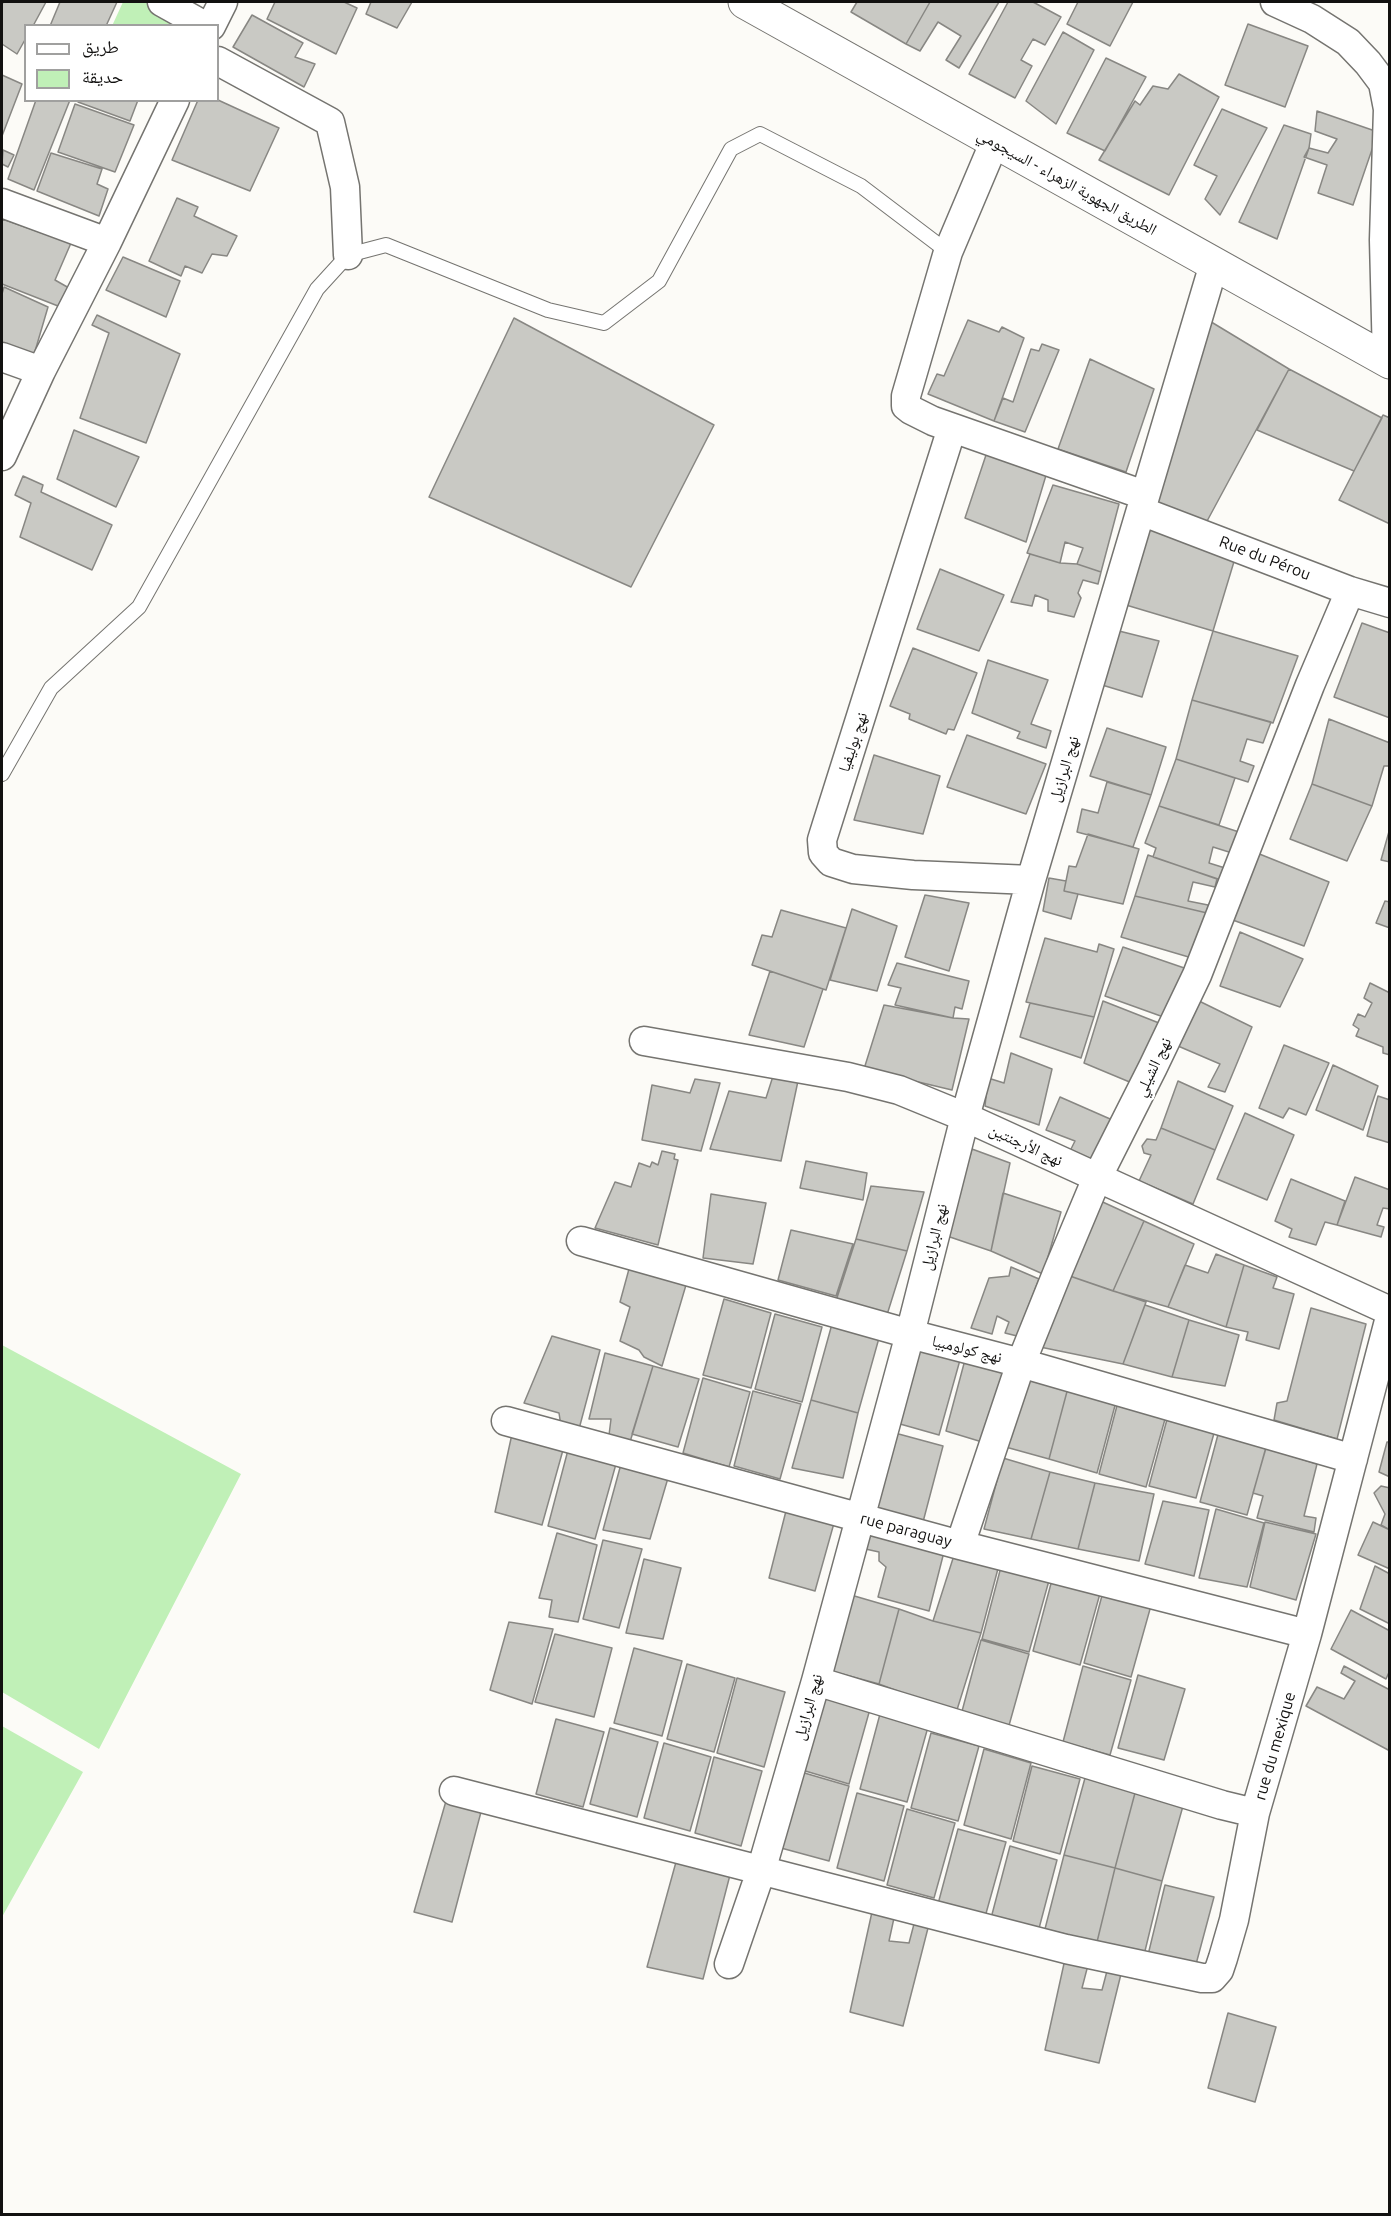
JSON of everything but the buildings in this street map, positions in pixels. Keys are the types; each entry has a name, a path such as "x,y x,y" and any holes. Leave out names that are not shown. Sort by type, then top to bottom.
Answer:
{"main road":[{"name":"الطريق الجهوية الزهراء - السيجومي","path":"745,2 1388,361"}],"street":[{"path":"162,2 201,24"},
{"path":"212,24 223,2"},
{"path":"1275,2 1312,19 1348,42 1383,83 1388,109 1384,240 1388,361"},
{"path":"219,62 330,122 345,187 348,255"},
{"path":"2,456 41,371 107,242 174,102"},
{"path":"948,252 995,141"},
{"path":"2,203 107,242"},
{"name":"Rue du Pérou","path":"948,252 906,396 906,406 918,415 1142,503 1350,591 1389,603"},
{"name":"نهج البرازيل","path":"729,1964 761,1871 816,1681 910,1334 965,1117 1031,880 1214,264"},
{"path":"2,357 41,371"},
{"name":"نهج بوليفيا","path":"952,428 822,840 823,853 831,862 853,869 914,875 1031,880"},
{"name":"نهج الشيلي","path":"960,1545 1021,1363 1097,1178 1197,975 1305,695 1350,591"},
{"name":"نهج الأرجنتين","path":"644,1041 848,1077 899,1090 965,1117 1389,1311"},
{"name":"نهج كولومبيا","path":"580,1241 1021,1363 1353,1459"},
{"name":"rue du mexique","path":"816,1681 1222,1805 1255,1813 1307,1634 1389,1317"},
{"name":"rue paraguay","path":"506,1420 960,1545 1307,1634"},
{"path":"454,1791 1065,1949 1202,1978 1212,1978 1219,1970 1234,1920 1255,1813"}],"lane":[{"path":"2,774 51,688 139,608 317,289 348,255 386,245 548,310 604,323 659,281 731,149 760,134 861,186 948,252"}],"green space":[{"path":"123,2 147,2 178,20 176,24 113,24"},
{"path":"2,1345 241,1474 99,1749 2,1692"},
{"path":"2,1726 83,1772 2,1917"}]}
